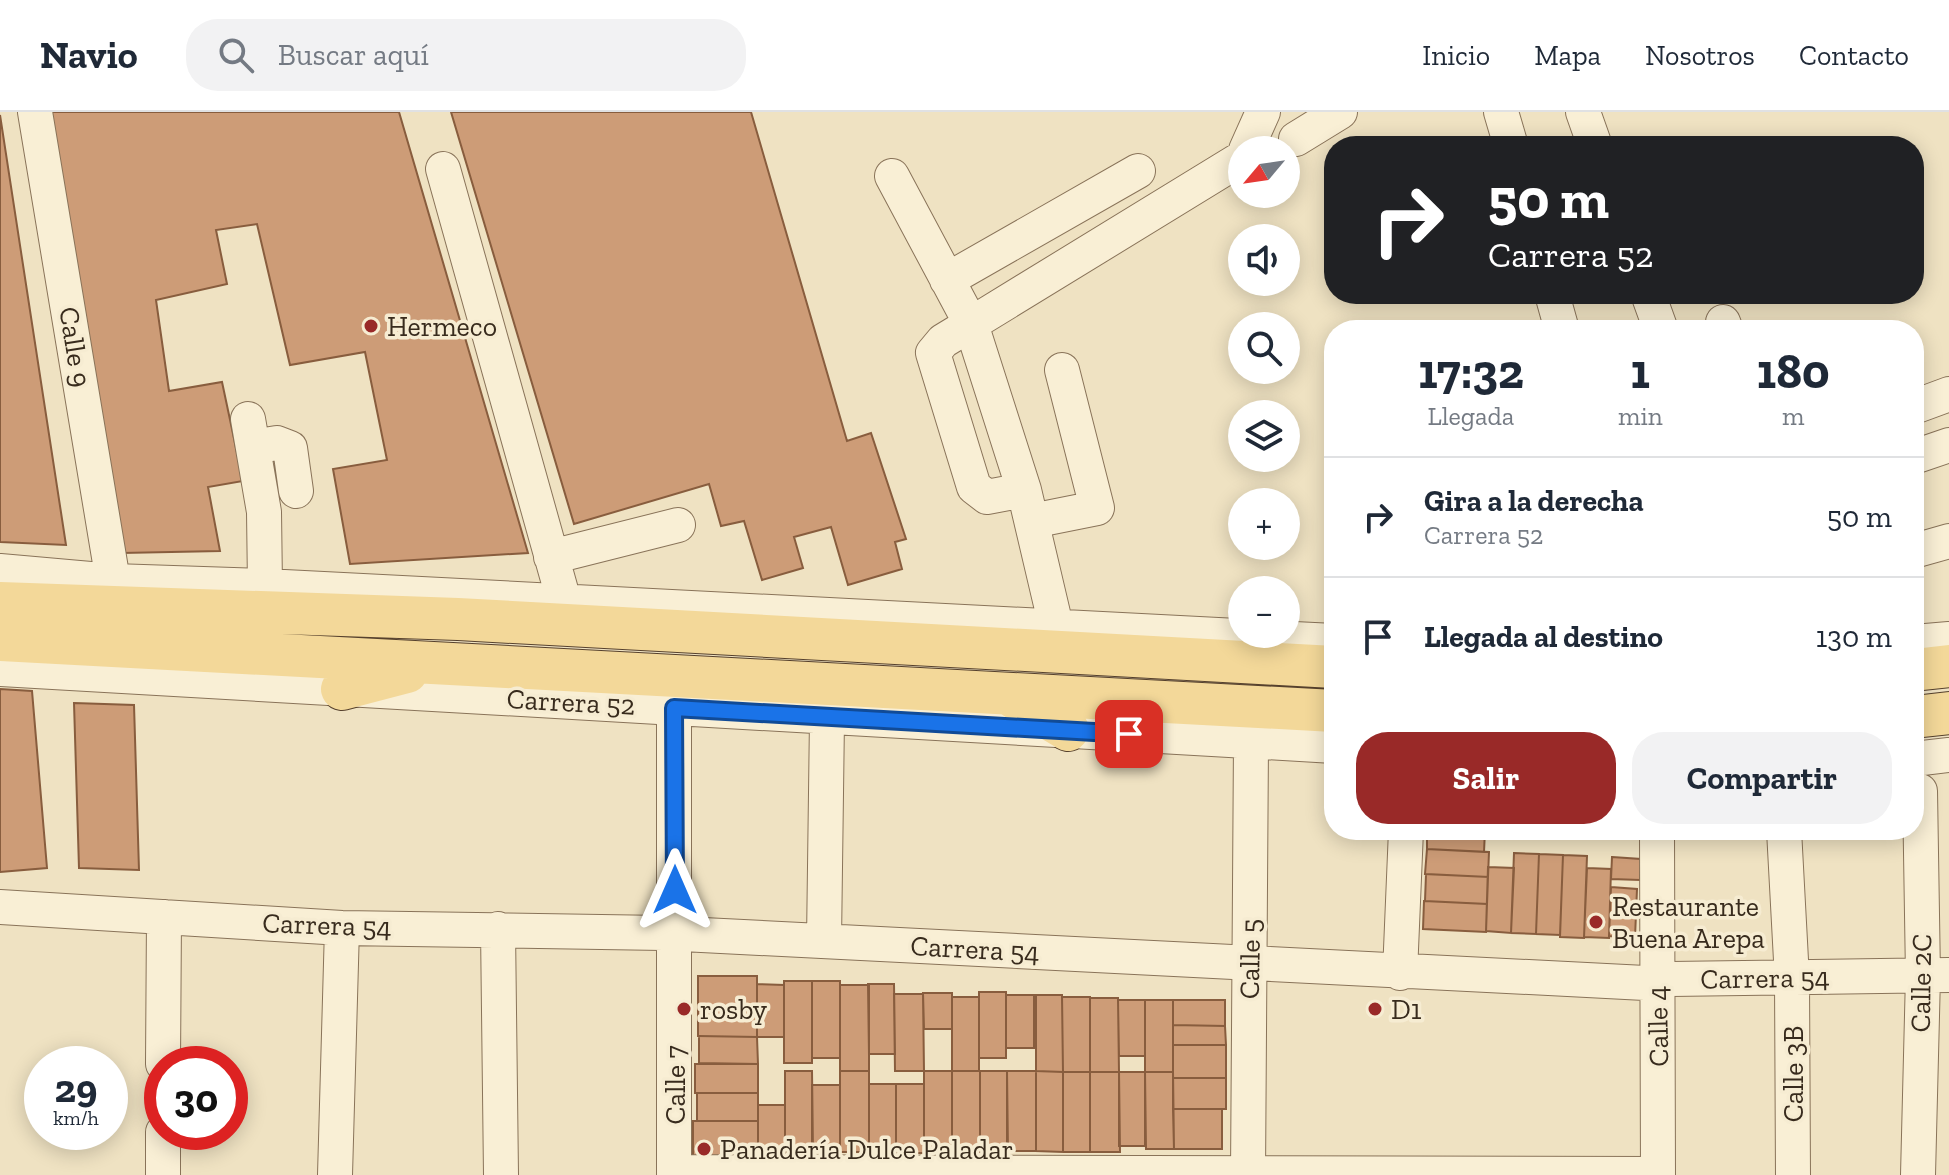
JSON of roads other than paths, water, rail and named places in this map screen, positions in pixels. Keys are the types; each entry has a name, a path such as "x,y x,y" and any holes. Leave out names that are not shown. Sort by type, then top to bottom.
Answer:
{"main road":[{"path":"310,590 458,619"},
{"name":"Carrera 52","path":"0,603 260,617 734,623 1324,666"},
{"name":"Carrera 52","path":"0,640 260,617 448,661 1324,710"},
{"path":"342,689 448,661"},
{"path":"1924,669 1949,666"},
{"path":"1006,693 1068,730"},
{"path":"1924,716 1949,713"}],"street":[{"name":"Calle 9","path":"35,112 113,581"},
{"path":"1252,136 1263,112"},
{"path":"1300,137 1340,112"},
{"path":"1501,112 1508,136"},
{"path":"1583,112 1591,136"},
{"path":"1062,370 1097,508 1028,505 987,497 974,487 933,353 943,341 1228,167"},
{"path":"443,169 564,601"},
{"path":"947,280 1138,171"},
{"path":"892,176 971,324 1028,505 1056,626"},
{"path":"1924,403 1949,394"},
{"path":"260,617 264,512 251,433 290,448 296,491"},
{"path":"1924,454 1949,445"},
{"path":"551,557 678,525"},
{"path":"1924,548 1949,541"},
{"name":"Carrera 52","path":"0,571 113,581 260,617 310,590 564,601 734,623 1056,626 1324,640"},
{"path":"1924,641 1949,639"},
{"name":"Carrera 52","path":"0,669 1324,746"},
{"name":"Calle 7","path":"674,708 674,1174"},
{"path":"824,941 827,719"},
{"name":"Calle 5","path":"1248,1174 1251,742"},
{"path":"1924,771 1949,755"},
{"path":"1400,973 1406,840"},
{"name":"Calle 4","path":"1657,840 1658,1174"},
{"name":"Calle 3B","path":"1785,840 1792,979 1793,1175"},
{"name":"Calle 2C","path":"1918,1175 1933,1117 1936,975 1923,840"},
{"name":"Carrera 54","path":"0,907 342,928 674,934 1400,973 1658,982 1936,975"},
{"path":"163,1046 164,917"},
{"path":"335,1175 342,928"},
{"path":"498,929 501,1175"},
{"path":"163,1150 163,1175"},
{"path":"674,1174 1658,1174"}],"place":[{"name":"Hermeco","path":"371,326"},
{"name":"Restaurante Buena Arepa","path":"1596,922"},
{"name":"rosby","path":"684,1009"},
{"name":"D1","path":"1375,1009"},
{"name":"Panadería Dulce Paladar","path":"704,1149"}]}
